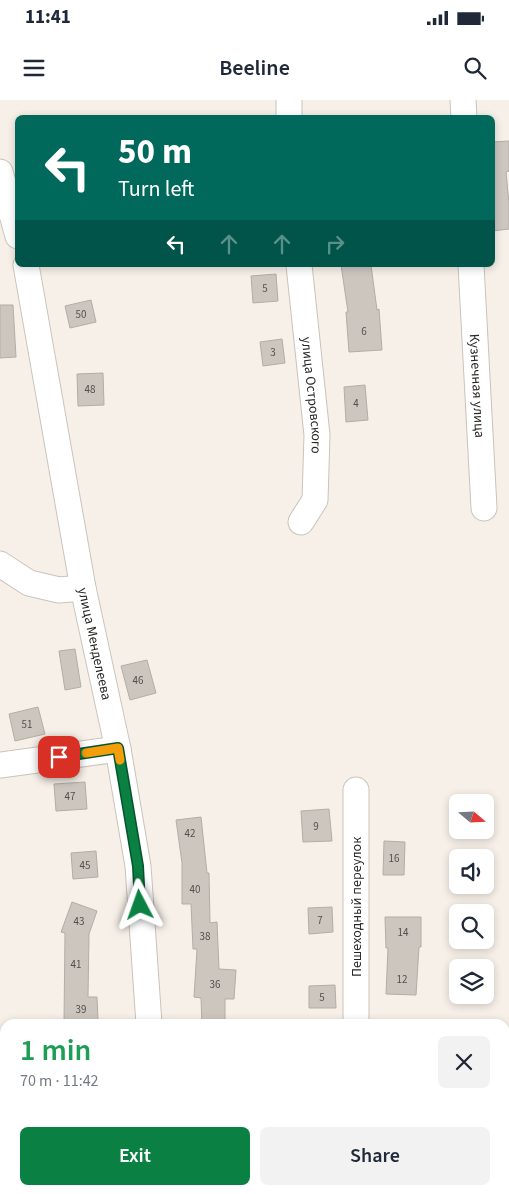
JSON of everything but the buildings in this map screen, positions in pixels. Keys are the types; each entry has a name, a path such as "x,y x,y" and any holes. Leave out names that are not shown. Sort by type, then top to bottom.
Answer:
{"street":[{"path":"289,100 289,115"},
{"path":"464,100 464,115"},
{"path":"0,172 15,225"},
{"name":"улица Менделеева","path":"26,267 83,588 118,748 138,866 149,1019"},
{"name":"улица Островского","path":"300,267 317,435 315,500 302,522"},
{"name":"Кузнечная улица","path":"471,267 484,508"},
{"path":"0,564 29,583 59,590 83,588"},
{"path":"0,765 118,748"},
{"name":"Пешеходный переулок","path":"356,790 356,1019"}],"slow traffic":[{"path":"86,753 118,748 120,760"}],"route":[{"path":"59,757 118,748 138,866 140,905"}]}
